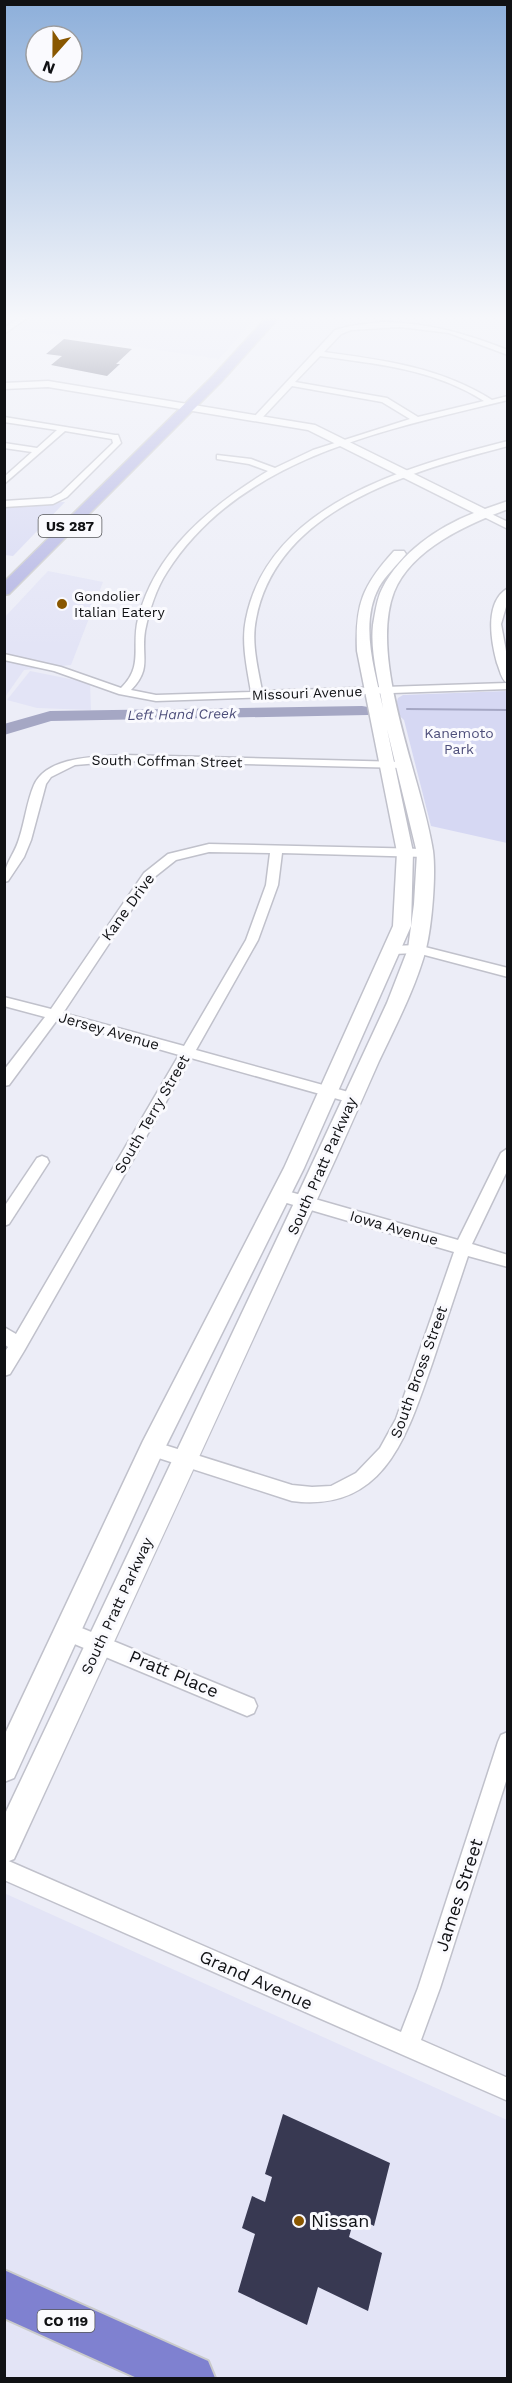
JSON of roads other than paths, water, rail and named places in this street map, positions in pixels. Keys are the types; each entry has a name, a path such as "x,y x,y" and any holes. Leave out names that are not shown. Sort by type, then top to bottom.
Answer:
{"highway":[{"name":"CO 119","path":"4,2293 191,2379"}],"main road":[{"name":"US 287","path":"4,591 169,426"}],"street":[{"path":"4,504 53,501 64,495 117,443 115,437 47,426"},
{"path":"302,426 343,441 507,525"},
{"path":"123,692 140,671 139,639 145,611 154,587 172,557 191,533 240,493 276,471 343,441 395,426"},
{"path":"4,482 8,474 39,451 63,429"},
{"path":"257,695 250,643 251,618 264,580 289,544 321,516 370,488 438,461 507,443"},
{"path":"4,445 39,451"},
{"path":"220,457 251,462 276,471"},
{"name":"South Pratt Parkway","path":"4,1849 305,1203 396,1003 417,949 423,904 415,853 395,765 392,716 364,651 362,617 369,594 376,581 404,549 435,527 507,498"},
{"name":"South Pratt Parkway","path":"478,511 507,505"},
{"path":"507,591 496,611 494,626 496,646 507,680"},
{"name":"Missouri Avenue","path":"4,657 57,669 123,692 156,698 507,686"},
{"name":"South Coffman Street","path":"4,878 18,857 25,840 40,784 47,775 73,762 123,758 164,758 395,765"},
{"name":"Kane Drive","path":"4,1081 54,1015 148,876 172,856 209,848 415,853"},
{"name":"South Terry Street","path":"4,1369 11,1346 188,1053 252,940 272,885 276,850"},
{"name":"South Pratt Parkway","path":"4,1768 152,1449 280,1195 393,950 402,926 415,853"},
{"path":"393,950 417,949 507,973"},
{"name":"Jersey Avenue","path":"4,1001 352,1098"},
{"name":"South Bross Street","path":"152,1449 185,1457 292,1493 312,1495 338,1491 362,1481 376,1468 393,1445 404,1420 473,1222 507,1153"},
{"path":"4,1220 42,1162"},
{"name":"Iowa Avenue","path":"280,1195 507,1261"},
{"path":"4,1334 11,1346"},
{"name":"Pratt Place","path":"67,1631 101,1643 247,1706"},
{"name":"James Street","path":"406,2047 429,1988 507,1743"},
{"name":"Grand Avenue","path":"4,1869 507,2090"}],"waterway":[{"path":"407,709 508,710"},
{"name":"Left Hand Creek","path":"4,730 50,716 362,711"}],"place":[{"name":"Gondolier Italian Eatery","path":"62,604"},
{"name":"Nissan","path":"299,2221"}],"park label":[{"name":"Kanemoto Park","path":"459,742"}]}
